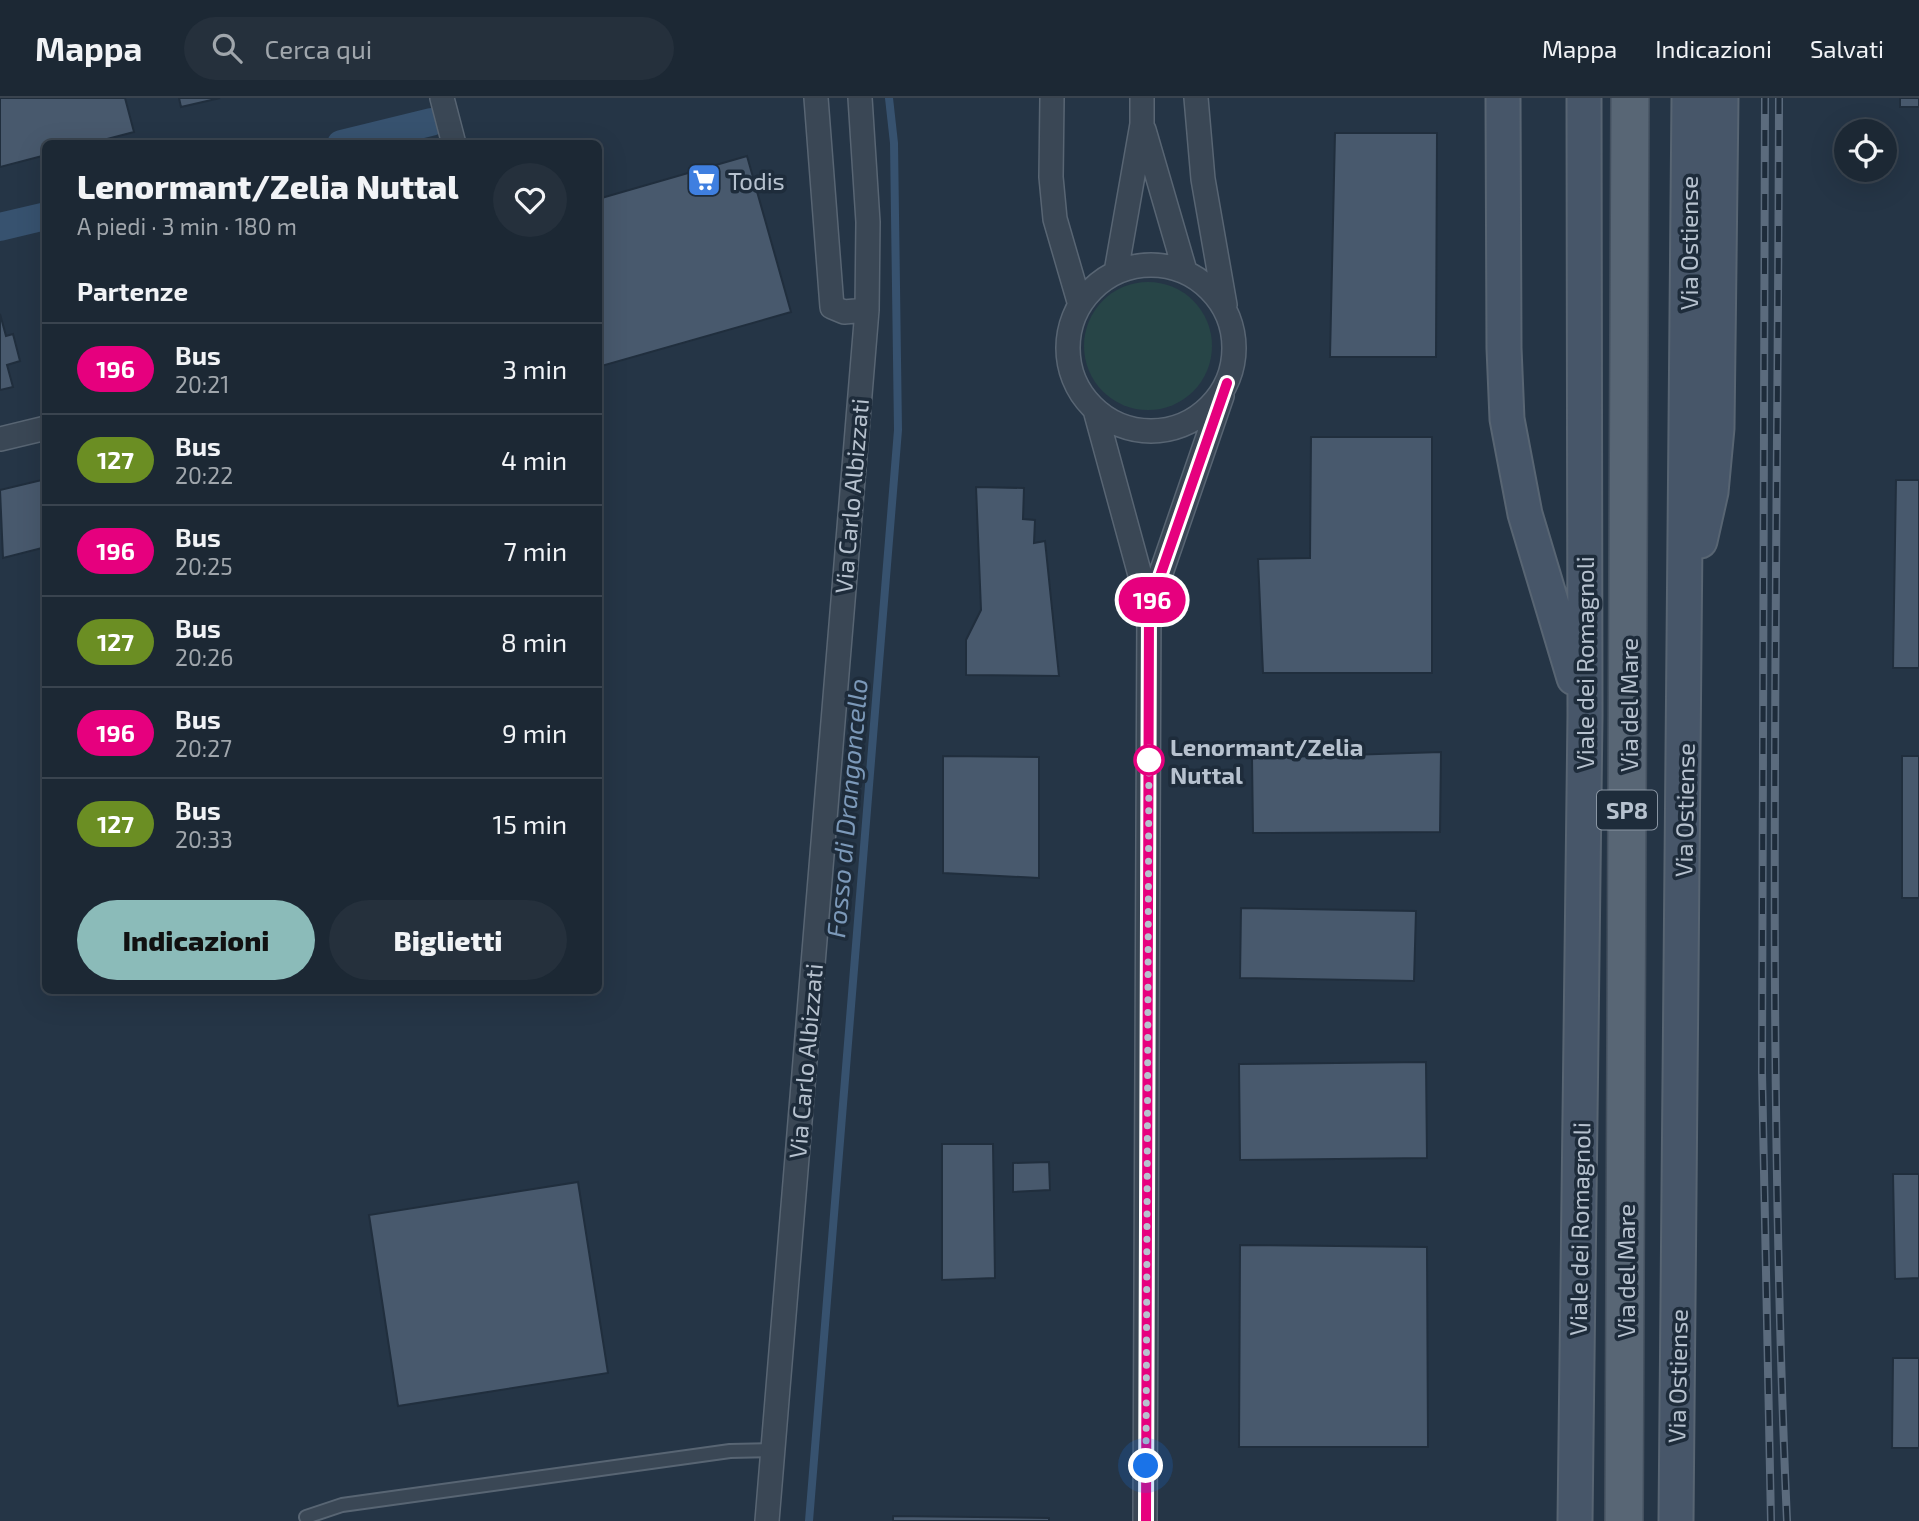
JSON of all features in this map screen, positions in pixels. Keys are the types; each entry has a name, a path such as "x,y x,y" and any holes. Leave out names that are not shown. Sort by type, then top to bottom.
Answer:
{"main road":[{"path":"1503,98 1504,348 1507,419 1519,490 1585,715"},
{"name":"Viale dei Romagnoli","path":"1575,1521 1585,715 1584,98"},
{"name":"Via del Mare","path":"1624,1521 1630,98"},
{"name":"Via Ostiense","path":"1676,1521 1689,98"},
{"path":"1686,590 1711,492 1718,405 1721,98"}],"street":[{"path":"442,98 453,140"},
{"path":"816,98 832,307 845,312 867,310"},
{"name":"Via Carlo Albizzati","path":"767,1521 867,310 868,222 860,98"},
{"path":"1052,98 1051,177 1055,219 1080,304"},
{"path":"1116,272 1142,124 1142,98"},
{"path":"1149,608 1234,359 1234,335 1226,311 1203,179 1196,98"},
{"path":"1142,124 1185,271"},
{"path":"1226,311 1209,288 1185,271 1162,265 1138,265 1116,272 1096,285 1080,304 1069,331 1068,360 1077,387 1095,410 1116,424 1141,431 1167,430 1192,421 1212,404 1227,383"},
{"path":"1095,410 1149,608 1146,1521"},
{"path":"0,439 42,429"}],"lane":[{"path":"306,1517 342,1505 730,1451 772,1450"}],"green space":[{"path":"1148,282 1173,286 1194,300 1208,321 1212,346 1208,371 1194,392 1173,406 1148,410 1123,406 1102,392 1088,371 1084,346 1088,321 1102,300 1123,286"}],"building":[{"path":"0,98 125,98 134,132 103,140 42,140 42,156 0,167"},
{"path":"179,98 220,98 181,107"},
{"path":"1900,98 1919,98 1919,107 1900,107"},
{"path":"1335,133 1437,133 1436,357 1330,357"},
{"path":"747,156 791,312 602,366 602,198"},
{"path":"0,314 6,336 13,334 20,361 7,365 13,387 0,390"},
{"path":"1311,437 1432,437 1432,673 1263,673 1258,559 1310,558"},
{"path":"42,480 42,548 3,558 0,490"},
{"path":"1896,480 1919,480 1919,668 1893,668"},
{"path":"976,487 1024,488 1023,519 1035,520 1034,543 1045,541 1059,676 966,675 966,640 981,610"},
{"path":"1441,752 1440,832 1253,833 1252,758"},
{"path":"943,756 1039,757 1039,878 943,873"},
{"path":"1902,756 1919,756 1919,898 1902,898"},
{"path":"1241,908 1416,911 1414,981 1240,978"},
{"path":"1426,1062 1427,1158 1240,1160 1239,1064"},
{"path":"942,1144 993,1144 995,1278 942,1280"},
{"path":"1049,1162 1050,1190 1013,1192 1013,1163"},
{"path":"1893,1174 1919,1174 1919,1278 1895,1279"},
{"path":"578,1182 608,1373 398,1406 369,1215"},
{"path":"1240,1245 1427,1247 1428,1447 1239,1447"},
{"path":"1893,1358 1919,1358 1919,1448 1892,1448"},
{"path":"893,1516 1049,1518 1049,1521 893,1521"}],"waterway":[{"name":"Fosso di Drangoncello","path":"809,1521 898,430 894,143 889,98"},
{"path":"357,140 431,122"},
{"path":"0,227 42,217"}],"railway":[{"path":"1765,98 1762,1072 1771,1521"},
{"path":"1779,98 1775,987 1787,1521"}],"bus line":[{"name":"196","path":"1146,1521 1149,608 1227,383"}],"place":[{"name":"Todis","path":"704,180"},
{"name":"Lenormant/Zelia Nuttal","path":"1149,760"}],"route":[{"path":"1146,1466 1149,747 1149,760"}]}
